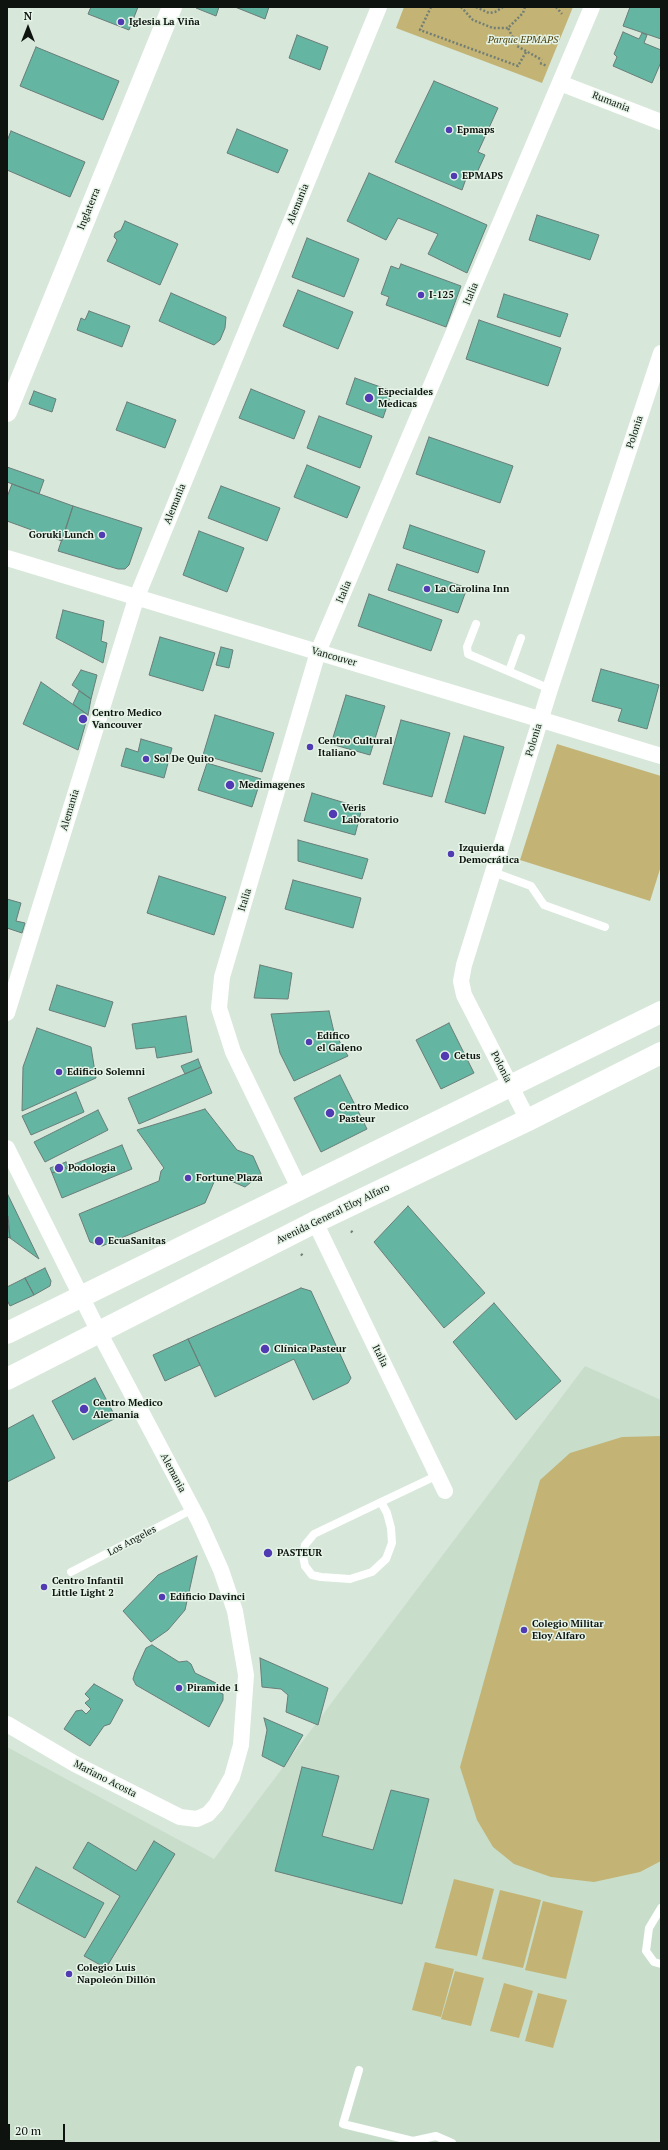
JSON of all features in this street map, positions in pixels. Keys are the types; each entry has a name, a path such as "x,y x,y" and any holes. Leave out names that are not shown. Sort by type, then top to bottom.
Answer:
{"main road":[{"path":"7,1333 661,1012"},
{"name":"Avenida General Eloy Alfaro","path":"7,1379 315,1222 528,1120 661,1053"}],"street":[{"name":"Inglaterra","path":"7,412 172,7"},
{"name":"Alemania","path":"7,1013 136,599 379,7"},
{"name":"Italia","path":"300,1190 233,1052 222,1021 219,997 226,962 318,652 592,7"},
{"name":"Rumania","path":"560,83 661,122"},
{"name":"Polonia","path":"528,1120 464,995 461,981 464,965 550,690 661,353"},
{"name":"Vancouver","path":"7,558 136,599 318,652 661,756"},
{"name":"Alemania","path":"7,1148 99,1332 193,1509 221,1570 235,1611 246,1675 240,1751 232,1777 224,1794 208,1814"},
{"name":"Italia","path":"315,1222 445,1491"},
{"name":"Mariano Acosta","path":"7,1724 75,1764 180,1818 197,1819 208,1814"}],"lane":[{"path":"476,624 467,647 468,654 550,690"},
{"path":"509,671 522,638"},
{"path":"493,872 531,886 544,905 605,927"},
{"path":"381,1502 387,1513 391,1528 392,1543 386,1558 372,1572 350,1579 312,1575 305,1566 304,1556 305,1545 314,1534 381,1502 438,1475"},
{"name":"Los Angeles","path":"71,1572 193,1509"},
{"path":"661,1908 649,1928 646,1951 654,1962 661,1964"},
{"path":"359,2070 343,2124 413,2142 436,2136 452,2143"}],"path":[{"path":"431,7 420,30 518,66 526,52"},
{"path":"461,7 473,20 493,28 508,28 523,13 525,7"},
{"path":"476,7 489,13 495,12 503,7"},
{"path":"556,7 562,14"},
{"path":"508,28 517,46 542,60"}],"shaded area":[{"name":"Colegio Militar Eloy Alfaro","path":"585,1366 661,1400 661,2143 7,2143 7,1747 214,1859"}],"green space":[{"name":"Parque EPMAPS","path":"404,7 573,7 542,83 396,28"},
{"path":"557,744 661,776 661,866 650,901 520,860"},
{"path":"661,1436 661,1861 640,1872 594,1882 551,1877 514,1864 493,1847 477,1820 460,1767 540,1480 570,1453 622,1437"},
{"path":"454,1879 494,1889 477,1956 435,1948"},
{"path":"500,1890 541,1900 523,1968 482,1959"},
{"path":"543,1901 583,1911 566,1979 525,1970"},
{"path":"425,1962 454,1969 441,2017 412,2010"},
{"path":"455,1971 484,1978 471,2026 441,2019"},
{"path":"504,1983 533,1991 519,2038 490,2031"},
{"path":"538,1993 567,2000 553,2048 525,2041"}],"building":[{"name":"Iglesia La Viña","path":"91,7 138,7 129,30 88,14"},
{"path":"196,7 219,7 216,16"},
{"path":"235,7 269,7 265,19"},
{"path":"630,7 661,7 661,39 623,26"},
{"path":"623,32 639,39 642,33 647,35 644,43 661,50 661,62 652,83 613,66 617,57 614,54"},
{"path":"297,35 328,47 320,70 289,58"},
{"path":"36,47 119,81 103,120 20,86"},
{"name":"Epmaps","path":"434,81 498,108 478,152 485,155 475,177 468,173 462,190 395,162"},
{"path":"237,129 288,150 278,173 227,153"},
{"path":"11,131 85,162 70,197 7,170 7,141"},
{"name":"Epmaps","path":"369,173 487,225 467,273 428,254 438,234 398,218 386,240 347,221"},
{"path":"537,215 599,235 590,260 529,240"},
{"path":"125,221 178,244 160,285 107,261 117,240 114,237 115,233 121,230"},
{"path":"307,238 359,259 344,297 292,277"},
{"name":"I-125","path":"401,264 461,286 446,327 386,305 389,297 381,294 391,266 399,269"},
{"path":"298,290 353,312 338,349 283,326"},
{"path":"171,293 226,317 225,328 220,340 214,345 159,321"},
{"path":"504,294 568,314 560,337 497,317"},
{"path":"89,311 130,326 122,347 77,330 81,318 85,320"},
{"path":"479,320 561,348 548,386 466,359"},
{"name":"Especialdes Medicas","path":"355,378 392,391 383,418 346,404"},
{"path":"251,389 305,411 294,439 239,418"},
{"path":"34,391 56,399 52,412 29,404"},
{"path":"127,402 176,420 165,448 116,430"},
{"path":"319,416 372,436 360,468 307,448"},
{"path":"429,437 513,466 500,503 416,474"},
{"path":"307,465 360,487 347,518 294,497"},
{"path":"7,467 44,480 39,494 7,482"},
{"path":"12,484 73,506 62,541 7,521 7,497"},
{"path":"221,486 280,508 267,541 208,518"},
{"name":"Goruki Lunch","path":"73,506 142,528 129,565 125,569 118,569 58,551"},
{"path":"410,525 485,551 478,573 403,548"},
{"path":"199,531 244,548 227,592 183,575"},
{"name":"La Carolina Inn","path":"397,564 467,588 458,613 388,590"},
{"path":"369,594 442,620 431,651 358,626"},
{"path":"63,610 104,621 101,641 107,643 103,663 56,638"},
{"path":"160,637 215,653 203,691 149,675"},
{"path":"221,647 233,650 229,668 216,665"},
{"path":"601,669 659,685 647,729 618,721 622,709 592,701"},
{"path":"81,670 97,675 91,699 72,685"},
{"path":"41,682 88,715 78,750 23,724"},
{"path":"79,691 91,699 88,715 73,704"},
{"path":"346,695 385,706 370,755 331,744"},
{"path":"215,715 274,733 262,772 203,755"},
{"path":"401,720 450,733 432,797 383,784"},
{"path":"464,736 504,747 485,814 445,802"},
{"name":"Sol De Quito","path":"141,739 172,748 164,778 121,766 126,748 138,752"},
{"name":"Medimagenes","path":"207,763 261,779 252,807 198,790"},
{"name":"Veris Laboratorio","path":"312,793 362,808 355,835 304,821"},
{"path":"298,840 368,859 362,879 298,861"},
{"path":"159,876 226,897 214,935 147,913"},
{"path":"293,880 361,898 353,928 285,909"},
{"path":"7,899 21,903 16,921 25,923 22,933 7,928"},
{"path":"260,965 292,973 288,999 254,998"},
{"path":"57,985 113,1002 105,1027 49,1010"},
{"name":"Edifico el Galeno","path":"329,1011 334,1032 348,1056 294,1081 280,1053 271,1014"},
{"path":"186,1016 192,1052 157,1058 155,1047 136,1049 132,1024"},
{"name":"Cetus","path":"449,1023 474,1073 441,1089 416,1040"},
{"name":"Edificio Solemni","path":"37,1028 91,1047 96,1078 22,1111 23,1067"},
{"path":"198,1059 201,1067 185,1074 181,1066"},
{"path":"201,1067 212,1093 139,1124 128,1098"},
{"name":"Centro Medico Pasteur","path":"340,1075 367,1129 321,1152 294,1098"},
{"path":"76,1092 84,1112 31,1135 22,1116"},
{"name":"Fortune Plaza","path":"205,1109 237,1150 253,1156 261,1174 245,1187 217,1175 205,1203 102,1246 90,1242 79,1214 159,1181 161,1171 164,1168 137,1130"},
{"path":"98,1110 108,1130 45,1162 34,1142"},
{"path":"122,1145 132,1169 62,1198 52,1173"},
{"name":"Podologia","path":"66,1162 68,1168 52,1173 50,1168"},
{"path":"7,1193 39,1259 10,1238 7,1216"},
{"path":"408,1206 485,1293 444,1328 374,1242"},
{"path":"8,1216 10,1238 7,1237"},
{"path":"45,1268 51,1281 50,1286 34,1295 25,1278"},
{"path":"25,1278 34,1295 10,1306 7,1300 7,1287"},
{"name":"Clínica Pasteur","path":"301,1288 311,1291 351,1378 348,1383 313,1400 294,1359 215,1397 188,1339"},
{"path":"494,1303 561,1381 516,1420 453,1342"},
{"path":"188,1339 200,1365 165,1381 153,1355"},
{"name":"Centro Medico Alemania","path":"95,1378 116,1418 73,1440 52,1401"},
{"path":"33,1415 55,1458 7,1482 7,1429"},
{"name":"Edificio Davinci","path":"197,1556 185,1610 168,1630 151,1642 123,1611 158,1575"},
{"name":"Piramide 1","path":"152,1645 179,1662 187,1661 191,1664 195,1673 216,1683 216,1691 223,1694 223,1700 209,1727 136,1685 133,1679 135,1672 146,1648"},
{"path":"260,1658 328,1688 318,1725 286,1712 288,1695 281,1689 262,1687"},
{"path":"94,1684 123,1700 110,1724 104,1726 90,1746 64,1729 76,1711 82,1710 86,1714 91,1709 85,1703 90,1699 85,1694"},
{"path":"264,1718 303,1735 284,1767 262,1756 267,1730"},
{"path":"302,1767 339,1776 322,1836 373,1850 391,1790 429,1799 402,1904 275,1871"},
{"path":"154,1841 175,1854 106,1968 84,1956 120,1896 73,1868 88,1842 136,1871"},
{"path":"36,1867 104,1903 85,1938 17,1902"}],"place":[{"name":"Iglesia La Viña","path":"121,22"},
{"name":"Epmaps","path":"449,130"},
{"name":"EPMAPS","path":"454,176"},
{"name":"I-125","path":"421,295"},
{"name":"Especialdes Medicas","path":"369,398"},
{"name":"Goruki Lunch","path":"102,535"},
{"name":"La Carolina Inn","path":"427,589"},
{"name":"Centro Medico Vancouver","path":"83,719"},
{"name":"Centro Cultural Italiano","path":"310,747"},
{"name":"Sol De Quito","path":"146,759"},
{"name":"Medimagenes","path":"230,785"},
{"name":"Veris Laboratorio","path":"333,814"},
{"name":"Izquierda Democrática","path":"451,854"},
{"name":"Edifico el Galeno","path":"309,1042"},
{"name":"Cetus","path":"445,1056"},
{"name":"Edificio Solemni","path":"59,1072"},
{"name":"Centro Medico Pasteur","path":"330,1113"},
{"name":"Podologia","path":"59,1168"},
{"name":"Fortune Plaza","path":"188,1178"},
{"name":"EcuaSanitas","path":"99,1241"},
{"name":"Clínica Pasteur","path":"265,1349"},
{"name":"Centro Medico Alemania","path":"84,1409"},
{"name":"PASTEUR","path":"268,1553"},
{"name":"Centro Infantil Little Light 2","path":"44,1587"},
{"name":"Edificio Davinci","path":"162,1597"},
{"name":"Colegio Militar Eloy Alfaro","path":"524,1630"},
{"name":"Piramide 1","path":"179,1688"},
{"name":"Colegio Luis Napoleón Dillón","path":"69,1974"}]}
